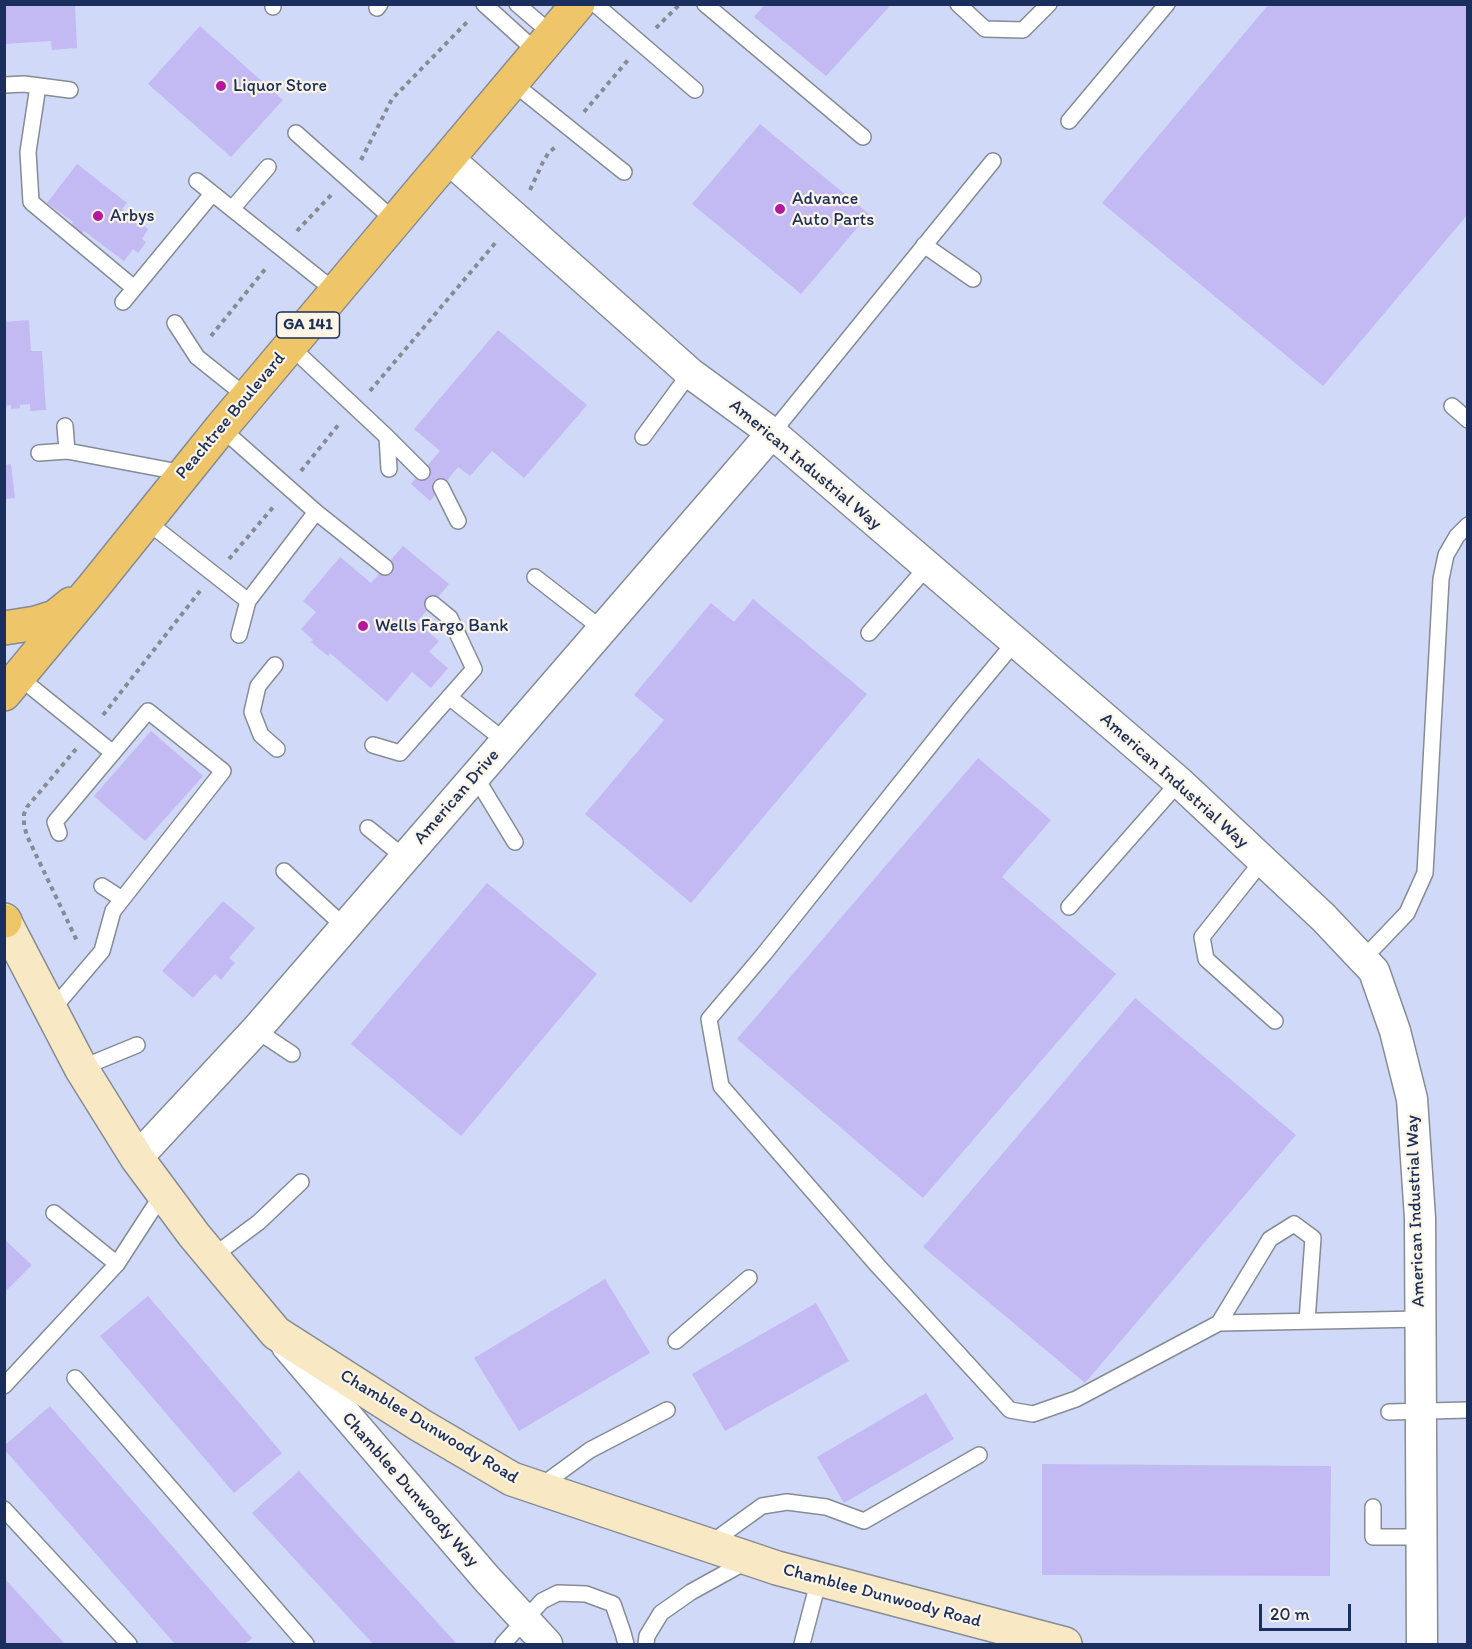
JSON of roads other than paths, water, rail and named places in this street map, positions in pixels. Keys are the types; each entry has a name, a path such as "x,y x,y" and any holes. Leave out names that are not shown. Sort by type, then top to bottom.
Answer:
{"highway":[{"name":"Peachtree Boulevard","path":"11,686 221,428 578,4"},
{"path":"4,628 36,623 55,617 94,586"}],"street":[{"name":"American Industrial Way","path":"449,159 690,373 772,433 1179,782 1324,918 1374,971 1395,1031 1412,1099 1420,1218 1422,1644"},
{"name":"American Drive","path":"137,1158 256,1030 772,433"},
{"name":"Chamblee Dunwoody Road","path":"5,921 81,1068 137,1158 212,1257 276,1333 420,1425 512,1479 751,1559 1065,1644"},
{"name":"Chamblee Dunwoody Way","path":"276,1333 479,1570 547,1644"}],"lane":[{"path":"517,4 546,44"},
{"path":"596,4 695,90"},
{"path":"705,4 863,137"},
{"path":"958,4 985,28 1023,30 1049,4"},
{"path":"1068,121 1167,4"},
{"path":"480,9 546,44"},
{"path":"513,83 624,172"},
{"path":"4,85 24,84 70,90"},
{"path":"38,86 28,152 31,202 134,288"},
{"path":"296,133 395,221"},
{"path":"772,433 993,161"},
{"path":"232,209 268,167"},
{"path":"197,181 336,292"},
{"path":"123,302 212,194"},
{"path":"924,245 973,279"},
{"path":"175,323 198,357 247,397"},
{"path":"290,346 422,472"},
{"path":"643,437 690,373"},
{"path":"1452,406 1467,420"},
{"path":"65,426 67,451"},
{"path":"221,428 315,512 385,567"},
{"path":"387,437 389,469"},
{"path":"39,453 67,451 184,473"},
{"path":"441,487 458,521"},
{"path":"239,635 248,601 315,512"},
{"path":"146,520 248,601"},
{"path":"1363,958 1407,913 1425,873 1441,579 1446,555 1457,536 1467,525"},
{"path":"869,633 927,567"},
{"path":"535,577 602,629"},
{"path":"373,745 400,753 474,669 450,618 433,604"},
{"path":"1015,642 709,1019 721,1086 878,1266 1010,1410 1033,1414 1076,1399 1218,1323 1420,1319"},
{"path":"275,665 258,686 252,712 261,735 277,748"},
{"path":"11,686 113,753"},
{"path":"449,697 505,741"},
{"path":"52,1010 102,951 113,910 223,771 148,711 55,822 58,833"},
{"path":"475,776 515,842"},
{"path":"1069,907 1179,782"},
{"path":"368,828 405,858"},
{"path":"1263,860 1202,937 1206,959 1275,1021"},
{"path":"284,871 345,927"},
{"path":"102,886 122,899"},
{"path":"256,1030 292,1054"},
{"path":"81,1068 137,1045"},
{"path":"212,1257 259,1222 301,1182"},
{"path":"4,1386 117,1264 163,1193"},
{"path":"54,1213 117,1264"},
{"path":"1218,1323 1270,1239 1294,1224 1313,1238 1307,1321"},
{"path":"676,1341 749,1278"},
{"path":"75,1378 305,1644"},
{"path":"538,1488 590,1450 667,1410"},
{"path":"1389,1412 1467,1410"},
{"path":"708,1545 762,1506 787,1502 826,1507 864,1521 979,1455"},
{"path":"1373,1507 1373,1536 1422,1537"},
{"path":"4,1509 129,1644"},
{"path":"646,1644 661,1613 691,1592 751,1559"},
{"path":"802,1644 819,1579"},
{"path":"503,1644 542,1601 558,1593 586,1594 613,1605 626,1644"}],"place":[{"name":"Liquor Store","path":"221,86"},
{"name":"Advance Auto Parts","path":"780,209"},
{"name":"Arbys","path":"98,216"},
{"name":"Wells Fargo Bank","path":"363,626"}]}
